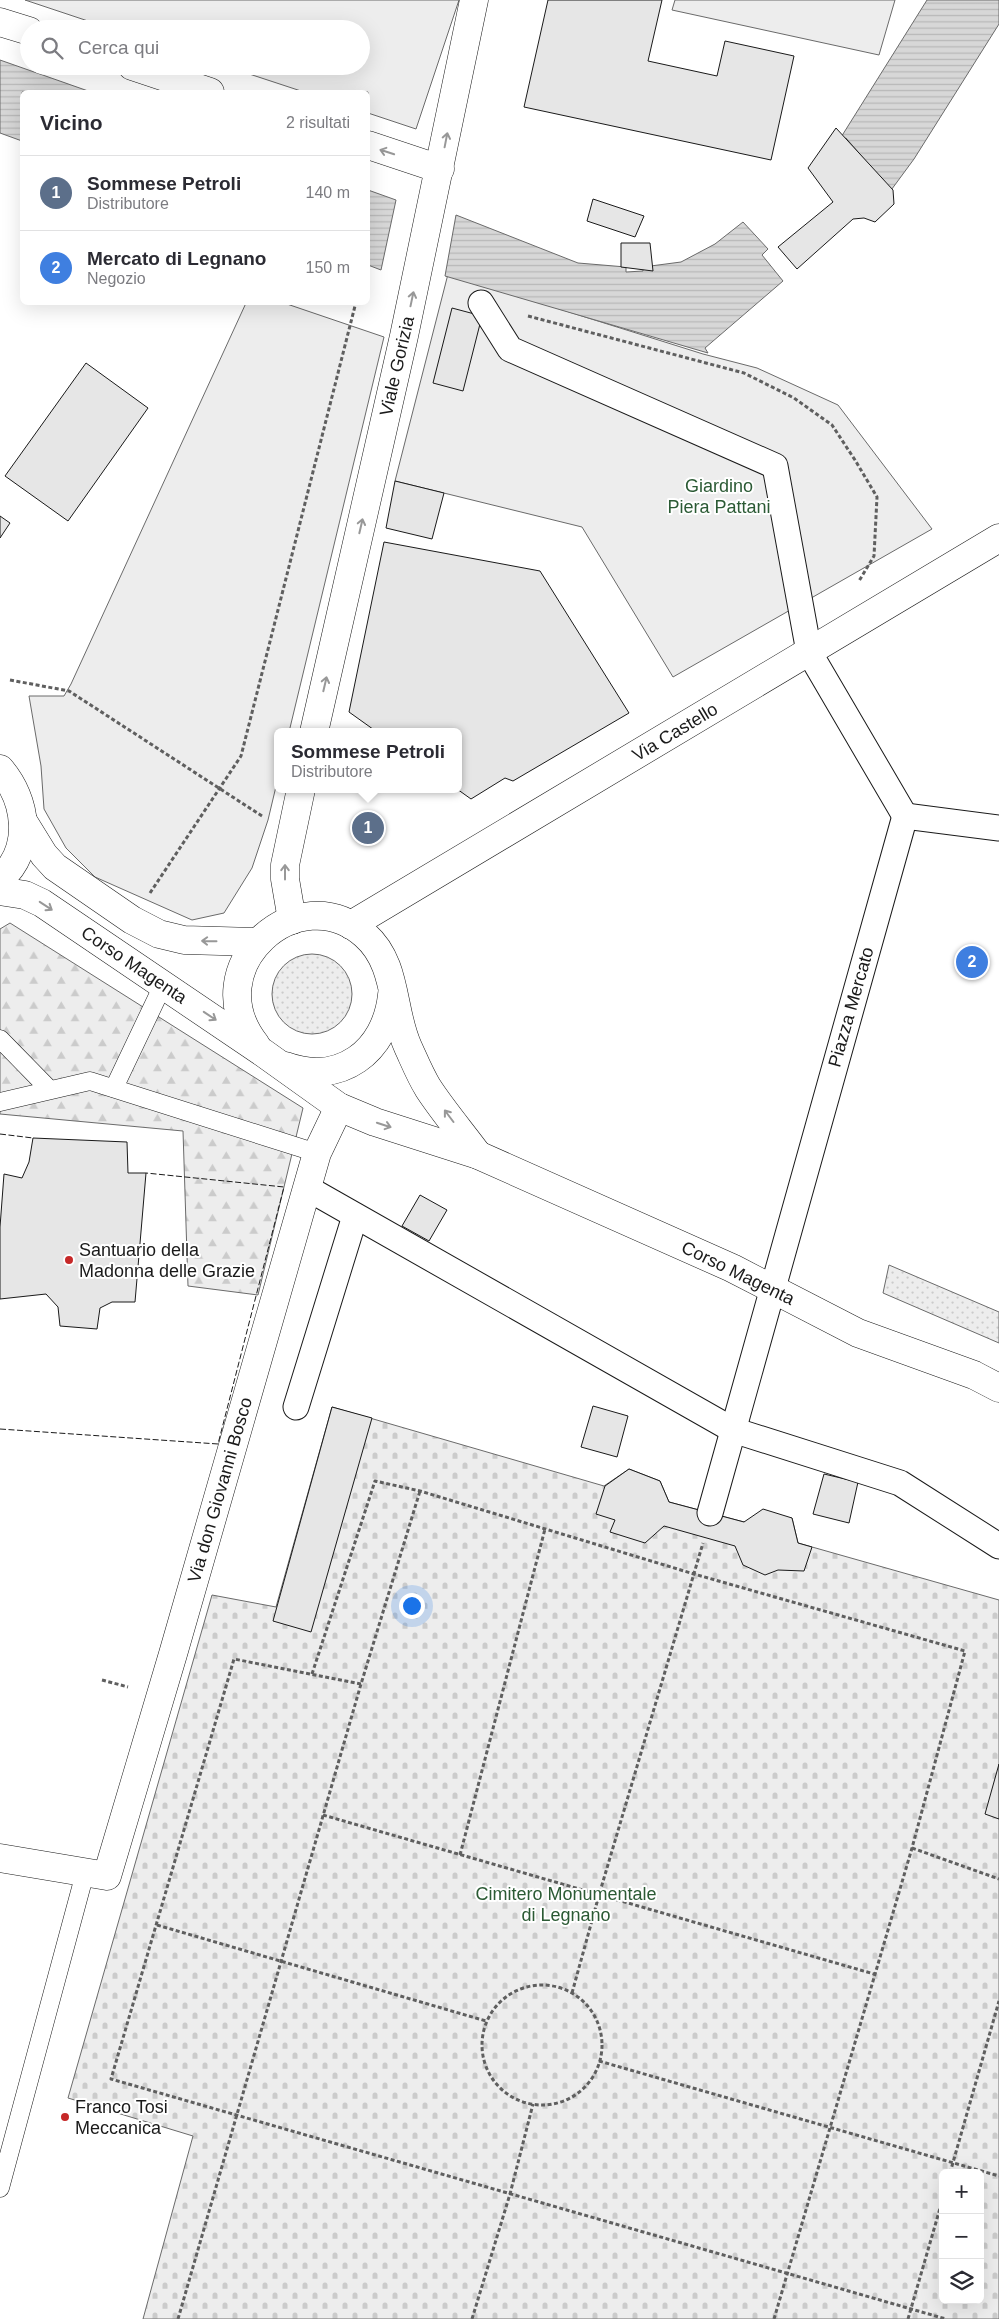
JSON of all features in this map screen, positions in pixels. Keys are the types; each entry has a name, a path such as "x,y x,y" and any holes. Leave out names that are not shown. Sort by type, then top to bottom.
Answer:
{"street":[{"name":"Viale Gorizia","path":"315,728 440,169 474,0"},
{"path":"0,22 20,29"},
{"path":"159,75 204,90"},
{"path":"370,146 440,169"},
{"path":"481,303 510,349 774,466 810,652 905,816 999,828"},
{"name":"Via Castello","path":"351,925 999,538"},
{"name":"Corso Magenta","path":"0,769 12,782 20,801 23,821 22,841 15,860 0,879"},
{"path":"292,920 285,879 285,865 300,793"},
{"name":"Piazza Mercato","path":"710,1513 905,816"},
{"name":"Corso Magenta","path":"23,821 44,854 55,867 132,920 159,934 184,940 258,942"},
{"name":"Corso Magenta","path":"0,891 34,899 163,985 339,1107 375,1122 478,1154 732,1268 858,1333 986,1375 999,1388"},
{"name":"Corso Magenta","path":"393,991 390,1011 384,1030 372,1047 357,1060 338,1068 318,1072 298,1070 270,1058 249,1036 240,1018 237,998 239,977 246,958 258,942 273,929 292,920 312,916 332,918 351,925 365,934 381,952 389,971 407,1044 427,1086 478,1154"},
{"name":"Via don Giovanni Bosco","path":"96,1874 187,1608 316,1153 339,1107"},
{"path":"306,1188 733,1430 900,1483 999,1546"},
{"path":"296,1407 355,1216"},
{"path":"0,1858 96,1874"}],"lane":[{"path":"114,1088 163,985"},
{"path":"0,1039 49,1089"},
{"path":"0,1102 49,1089 90,1081 316,1153"},
{"path":"0,2188 96,1874"}],"path":[{"path":"132,920 241,756 355,305"},
{"path":"10,680 69,691 272,822 293,827"},
{"path":"312,1674 374,1481 420,1491 694,1574 965,1651 912,1848 774,2319"},
{"path":"178,2319 361,1684 420,1491"},
{"path":"460,1855 545,1529"},
{"path":"572,1993 704,1537"},
{"path":"361,1684 234,1659 111,2079 946,2319"},
{"path":"323,1815 874,1974"},
{"path":"912,1848 999,1880"},
{"path":"157,1925 486,2021"},
{"path":"540,1984 556,1986 572,1993 587,2006 598,2022 602,2042 599,2061 592,2077 581,2090 567,2099 550,2104 534,2104 516,2099 501,2088 489,2074 483,2057 482,2039 486,2021 495,2006 508,1995 523,1988 540,1984"},
{"path":"951,2169 999,2001"},
{"path":"599,2061 829,2129 999,2176"},
{"path":"472,2319 510,2194 534,2104"},
{"path":"908,2319 939,2212"}],"green space":[{"path":"25,0 459,0 416,129 370,114 370,90 298,90 252,75 370,75 370,20 85,20"},
{"path":"675,0 895,0 879,55 672,10"},
{"name":"Giardino Piera Pattani","path":"448,274 703,354 757,368 838,405 932,529 673,677 582,527 395,481"},
{"path":"245,305 290,305 384,337 290,728 274,728 274,793 268,820 252,868 224,913 192,920 95,877 66,848 44,809 41,766 29,696 64,696"},
{"path":"10,923 303,1108 258,1295 188,1286 183,1131 0,1114 0,929"},
{"path":"312,954 327,957 340,966 349,979 352,994 349,1009 340,1022 327,1031 312,1034 297,1031 284,1022 275,1009 272,994 275,979 284,966 297,957"},
{"path":"889,1265 999,1312 999,1343 883,1293"},
{"name":"Cimitero Monumentale di Legnano","path":"332,1407 604,1486 629,1469 660,1481 669,1502 744,1522 792,1518 798,1543 999,1600 999,2319 143,2319 193,2136 68,2098 212,1595 276,1607"}],"shaded area":[{"path":"927,0 999,0 999,24 914,159 886,197 889,188 846,138 838,142"},
{"path":"0,60 20,67 20,75 43,75 85,90 20,90 20,140 0,133"},
{"path":"370,191 396,200 381,270 370,266"},
{"path":"456,215 578,263 626,267 626,272 643,271 643,267 681,262 715,244 743,222 768,249 762,255 783,281 705,348 708,353 445,276"}],"building":[{"path":"548,0 662,0 648,61 717,76 725,41 794,56 771,160 524,107"},
{"path":"836,128 893,190 894,204 875,222 864,218 853,219 797,269 778,247 833,202 808,168"},
{"path":"593,199 644,216 635,237 587,221"},
{"path":"621,243 650,243 653,271 621,267"},
{"path":"452,308 482,316 463,391 433,383"},
{"path":"86,363 148,408 68,521 5,476"},
{"path":"395,481 444,493 432,539 386,528"},
{"path":"0,516 10,523 0,538"},
{"path":"384,542 540,571 629,713 513,781 505,778 471,799 462,793 462,728 371,728 349,712"},
{"name":"Santuario della Madonna delle Grazie","path":"33,1138 127,1142 128,1173 146,1173 135,1302 112,1302 100,1308 97,1329 60,1326 58,1307 46,1294 0,1299 0,1227 4,1174 22,1178 29,1162"},
{"path":"420,1195 447,1210 429,1241 402,1226"},
{"path":"593,1406 628,1416 617,1457 581,1447"},
{"path":"332,1407 372,1418 311,1632 273,1621"},
{"path":"629,1469 660,1481 669,1502 744,1522 763,1509 792,1518 798,1543 812,1547 804,1571 778,1570 765,1575 743,1565 735,1546 664,1526 645,1543 610,1532 615,1520 596,1514 605,1486"},
{"path":"824,1474 858,1482 849,1523 813,1514"},
{"path":"999,1764 999,1819 985,1814"}],"fence":[{"path":"0,1134 33,1138"},
{"path":"0,1429 218,1444 284,1187 146,1173"}],"place":[{"name":"Sommese Petroli","path":"368,828"},
{"name":"Mercato di Legnano","path":"972,962"},
{"name":"Santuario della Madonna delle Grazie","path":"69,1260"},
{"name":"Franco Tosi Meccanica","path":"65,2117"}]}
